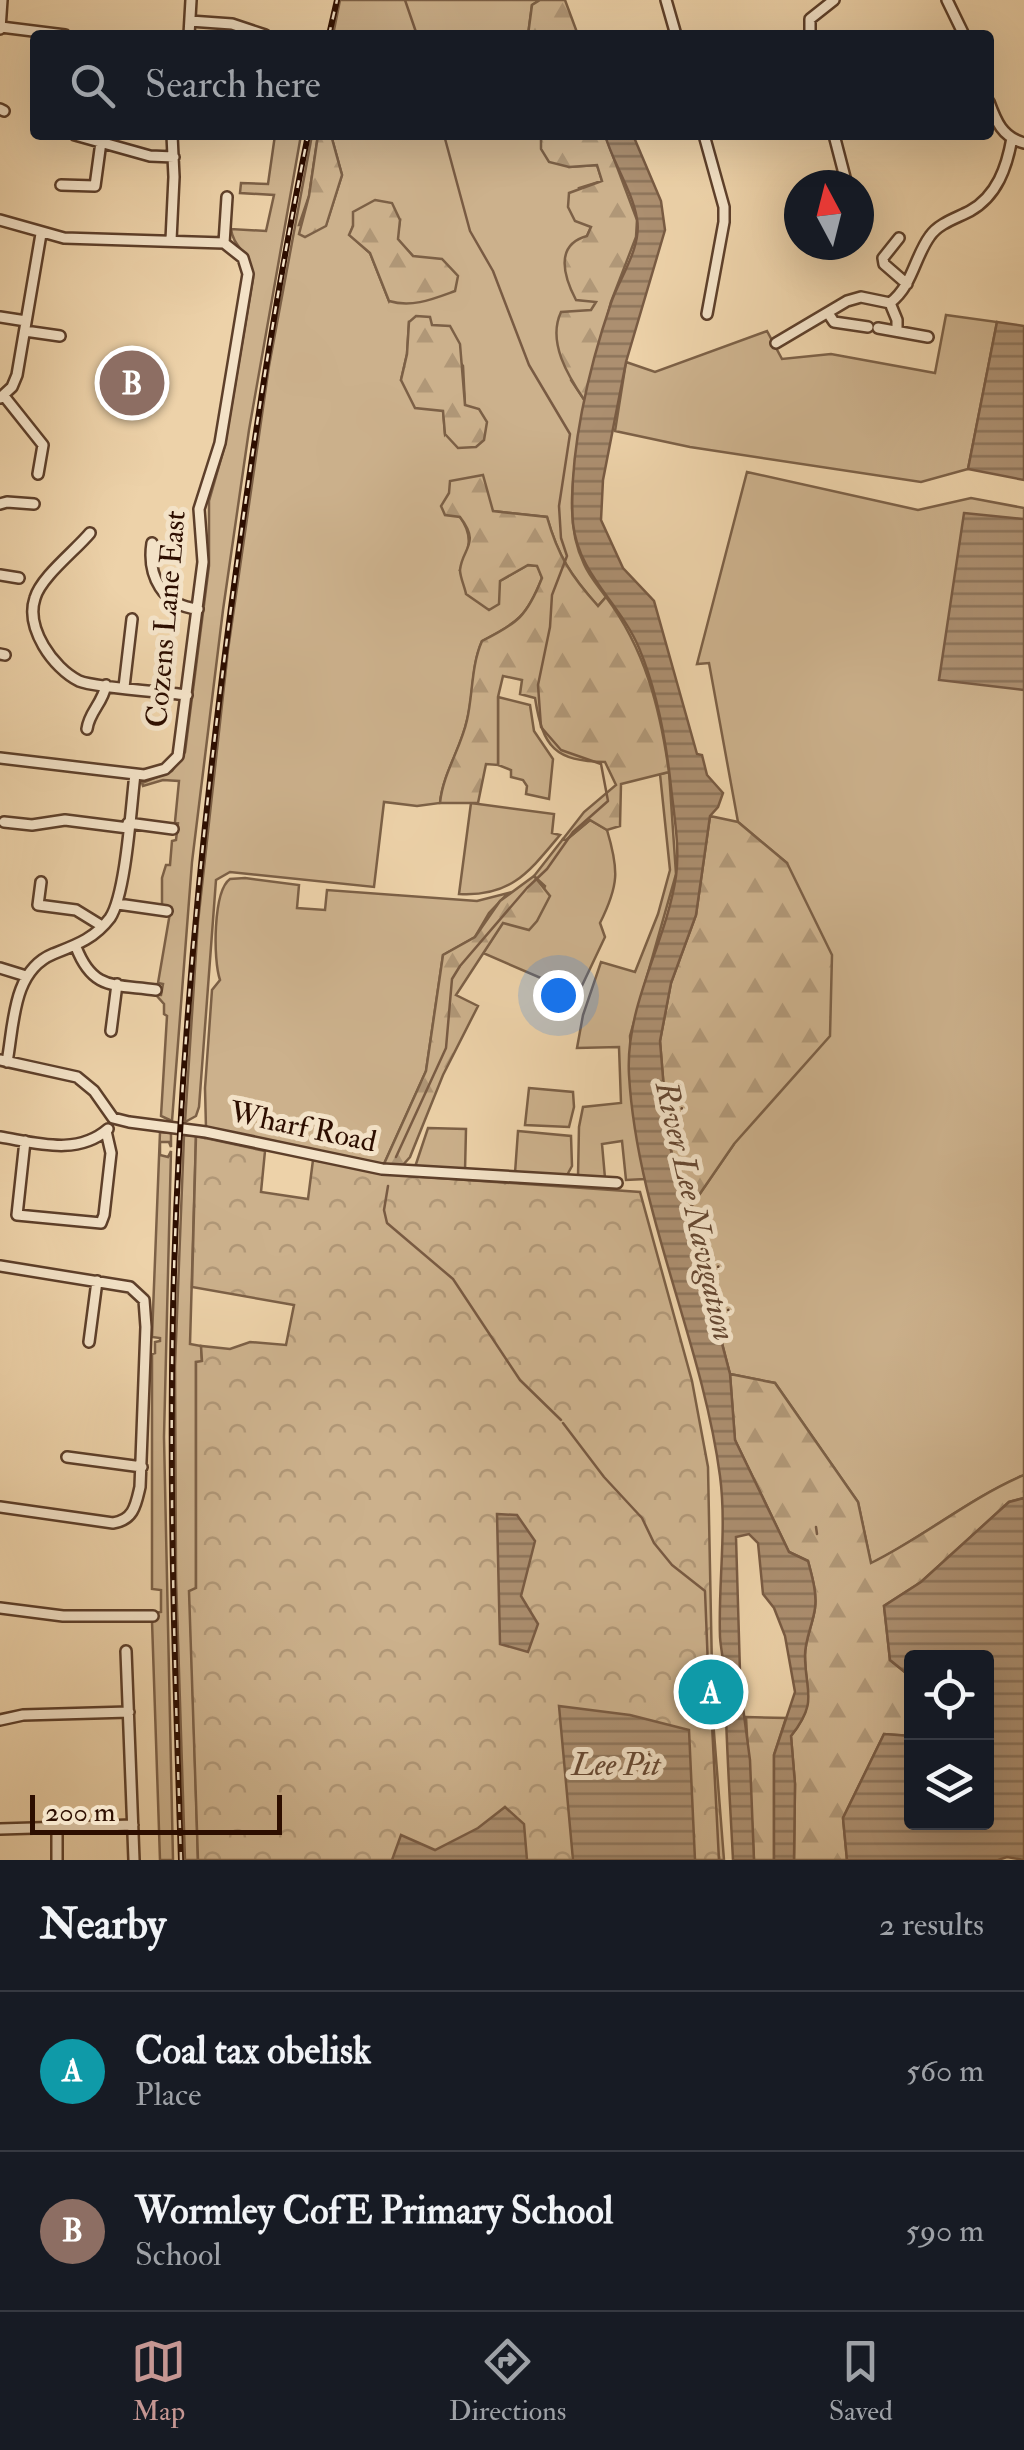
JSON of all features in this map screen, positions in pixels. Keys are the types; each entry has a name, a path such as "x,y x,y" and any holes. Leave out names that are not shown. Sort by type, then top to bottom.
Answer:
{"street":[{"path":"2,0 0,29 30,32"},
{"path":"189,30 191,0"},
{"path":"666,0 675,30"},
{"path":"810,30 810,19 834,0"},
{"path":"947,0 962,30"},
{"path":"190,21 232,24 250,30"},
{"path":"994,113 1001,129 1024,143"},
{"path":"890,302 906,284 933,232 974,210 998,183 1008,166 1012,138"},
{"path":"94,140 150,156 174,157"},
{"path":"171,240 172,140"},
{"path":"705,140 724,207 707,314"},
{"path":"835,140 842,170"},
{"path":"61,185 95,186 101,142"},
{"path":"0,220 41,234 76,239 224,243 227,197"},
{"path":"38,474 43,445 2,397 17,376 41,234"},
{"path":"899,238 883,258 884,264 906,284"},
{"name":"Cozens Lane East","path":"0,758 134,774 160,772 178,756 198,609 202,562 200,509 220,444 248,279 243,258 224,243"},
{"path":"776,343 861,297 890,302"},
{"path":"890,302 897,331"},
{"path":"828,313 834,322 928,338"},
{"path":"0,317 60,336"},
{"path":"0,504 34,504"},
{"path":"90,533 34,598 33,622 39,642 82,682 187,695"},
{"path":"152,543 150,566 170,600 198,609"},
{"path":"0,575 19,578"},
{"path":"124,687 132,619"},
{"path":"87,730 90,715 102,700 106,685"},
{"path":"0,1138 78,1146 106,1131 113,1118 90,1086 77,1077 4,1061 26,976 38,962 76,947 102,926 118,904 134,774"},
{"path":"4,822 65,820 173,829"},
{"path":"40,882 38,905 76,910 102,926"},
{"path":"118,904 167,911"},
{"path":"76,947 92,976 156,990"},
{"path":"0,968 26,976"},
{"path":"111,1031 118,984"},
{"name":"Wharf Road","path":"113,1118 206,1132 382,1169 617,1184"},
{"path":"25,1141 18,1216 100,1223 111,1153 106,1131"},
{"path":"0,1266 130,1287 144,1300 142,1466 135,1508 122,1522 0,1507"},
{"path":"89,1342 97,1281"},
{"path":"67,1457 142,1466"},
{"path":"0,1608 63,1616 153,1616"},
{"path":"126,1651 134,1860"},
{"path":"0,1720 129,1712"},
{"path":"0,1828 133,1826"},
{"path":"56,1828 57,1860"}],"green space":[{"path":"340,0 540,0 532,5 529,30 334,30"},
{"path":"540,0 565,0 576,30 529,30 532,5"},
{"path":"274,140 300,140 249,430 223,610 192,862 172,1121 161,1116 167,1016 156,995 161,995 163,984 158,983 171,907 162,905 162,878 166,865 170,865 172,841 176,840 179,781 163,780 143,786 142,783 172,771 185,752 209,566 209,501 225,445 253,278 231,229 266,231 274,195 240,193 241,183 268,184"},
{"path":"311,140 317,140 309,196 299,225 326,225 342,175 332,140 542,140 569,167 597,165 602,181 579,188 591,227 587,236 597,301 571,380 585,401 572,504 577,545 586,568 606,597 598,606 580,585 566,565 547,517 493,511 460,517 469,543 460,570 500,581 528,565 538,566 542,578 537,591 520,617 482,641 464,731 440,803 417,806 384,802 374,887 230,872 216,880 199,1107 196,1116 185,1122 198,922 228,650 269,366","holes":["400,220 397,239 413,256 389,301 370,253 350,235 353,226","409,322 432,325 463,366 465,405 445,434 443,410 401,380"]},
{"path":"317,140 332,140 342,175 326,226 305,237 299,234"},
{"path":"541,140 607,140 637,220 636,237 611,302 585,401 561,358 556,335 561,312 591,310 596,302 576,300 565,263 570,247 587,236 591,227 575,221 568,207 569,193 602,181 597,165 569,167 549,162 541,149"},
{"path":"375,200 392,203 400,220 398,239 413,256 442,259 458,276 455,291 414,303 389,301 370,253 349,235 353,212"},
{"path":"946,315 997,322 968,469 921,482 690,447 615,431 626,362 655,372 767,331 782,359 831,354 935,373"},
{"path":"416,316 430,317 432,325 450,326 460,344 465,405 479,409 487,422 484,440 476,447 458,448 445,434 443,411 415,408 401,380 409,322"},
{"path":"747,472 918,510 971,498 1024,508 1024,1475 871,1564 858,1502 775,1383 730,1374 688,1211 734,1144 787,863 738,822 709,663 697,664"},
{"path":"483,475 493,511 547,517 573,575 598,606 606,597 641,658 661,725 669,772 621,784 620,826 607,830 590,820 563,839 584,812 616,785 605,762 574,759 554,748 542,729 535,698 520,694 522,680 503,676 498,697 498,765 486,764 478,803 440,803 467,720 482,641 520,617 542,578 537,566 528,565 500,581 499,604 489,610 466,594 460,570 469,534 460,517 445,515 441,506 449,493 450,481"},
{"path":"498,697 530,705 534,731 553,759 549,799 526,794 523,780 511,777 511,770 498,765"},
{"path":"669,772 676,874 630,1036 636,1130 645,1179 626,1180 622,1141 602,1144 605,1178 578,1177 583,1107 621,1103 619,1047 577,1048 583,1015 601,962 635,972 658,914 670,870 660,774"},
{"path":"471,803 554,814 552,833 560,835 517,880 492,891 459,894"},
{"path":"710,816 738,822 787,863 832,955 830,1036 734,1144 688,1211 668,1139 660,1041 671,983 696,915"},
{"path":"590,820 607,830 615,877 600,923 605,937 578,994 483,953 503,922 528,929 545,886 534,876 563,839"},
{"path":"534,876 550,896 537,921 529,930 503,923 456,995 478,1006 443,1075 410,1157 402,1166 384,1164 426,1071 443,955 475,937 500,901"},
{"path":"230,879 299,885 297,908 325,910 327,890 477,901 508,893 489,913 475,937 443,955 426,1071 384,1164 341,1159 206,1128 212,990 220,980 216,942 220,897"},
{"path":"529,1088 573,1092 569,1127 525,1125"},
{"path":"428,1128 466,1129 465,1171 415,1167"},
{"path":"518,1131 571,1136 572,1166 566,1177 515,1173"},
{"path":"160,1132 171,1133 171,1147 169,1142 160,1142 160,1155 168,1157 171,1151 164,1437 173,1860 160,1860 152,1621 153,1613 161,1612 161,1590 152,1589 152,1354 160,1338 152,1337"},
{"path":"184,1135 196,1136 190,1344 201,1346 202,1362 196,1362 196,1591 190,1598 198,1860 185,1860 176,1577 175,1366"},
{"path":"196,1136 265,1151 261,1192 308,1199 313,1160 409,1176 640,1192 692,1381 708,1467 713,1720 724,1860 198,1860 189,1591 196,1588 196,1362 202,1361 201,1346 230,1349 250,1342 286,1345 294,1305 192,1287"},
{"path":"730,1374 775,1383 858,1502 871,1563 1024,1475 1024,1498 1009,1502 921,1582 884,1606 890,1660 904,1671 904,1735 884,1734 843,1818 847,1860 794,1860 791,1736 807,1706 805,1649 815,1608 815,1590 808,1561 789,1552 735,1440"},
{"path":"746,1717 786,1718 774,1755 774,1860 754,1860"}],"water":[{"path":"607,140 635,140 661,201 665,230 626,362 603,480 601,520 623,568 654,601 697,754 702,755 707,775 723,793 710,816 696,915 671,983 660,1041 668,1139 730,1374 735,1440 789,1552 808,1561 815,1590 815,1608 805,1649 808,1705 791,1736 794,1860 774,1860 774,1755 795,1692 785,1636 774,1608 763,1594 758,1543 749,1534 736,1537 740,1672 734,1682 740,1685 750,1760 754,1860 733,1860 720,1637 720,1476 699,1375 657,1227 634,1126 629,1049 639,999 671,901 677,854 666,751 651,681 631,632 583,558 573,523 577,440 588,383 638,230 631,198"},
{"path":"997,322 1024,326 1024,480 968,469"},
{"path":"964,513 1024,519 1024,690 939,680"},
{"path":"1024,1498 1024,1860 847,1860 843,1818 884,1734 904,1735 904,1830 994,1830 994,1650 904,1650 904,1671 890,1660 884,1606 921,1582 1009,1502"},
{"path":"497,1514 517,1515 535,1541 521,1596 538,1624 528,1652 500,1644"},
{"name":"Lee Pit","path":"559,1706 630,1715 689,1730 695,1860 573,1860"},
{"path":"505,1807 524,1824 527,1860 392,1860 401,1835 435,1850 478,1828"}],"waterway":[{"path":"405,0 415,30"},
{"path":"396,1157 446,1048 452,979 547,869 573,832 608,801 601,764 561,750 541,727 538,685 552,595 567,556 561,538 559,506 570,434 529,365 493,271 470,231 445,140"},
{"path":"388,1186 384,1210 387,1223 453,1279 520,1380 561,1420"},
{"path":"563,1423 604,1477 642,1518 654,1543 672,1565 705,1591 711,1678"},
{"path":"816,1527 817,1534"},
{"path":"712,1681 716,1687"},
{"path":"716,1689 711,1705 719,1860"}],"railway":[{"path":"330,30 337,0"},
{"path":"181,1860 172,1380 185,1047 200,871 247,489 307,140"}],"place":[{"name":"Wormley CofE Primary School","path":"132,383"},
{"name":"Coal tax obelisk","path":"711,1692"}],"water label":[{"name":"River Lee Navigation","path":"695,1211"}]}
